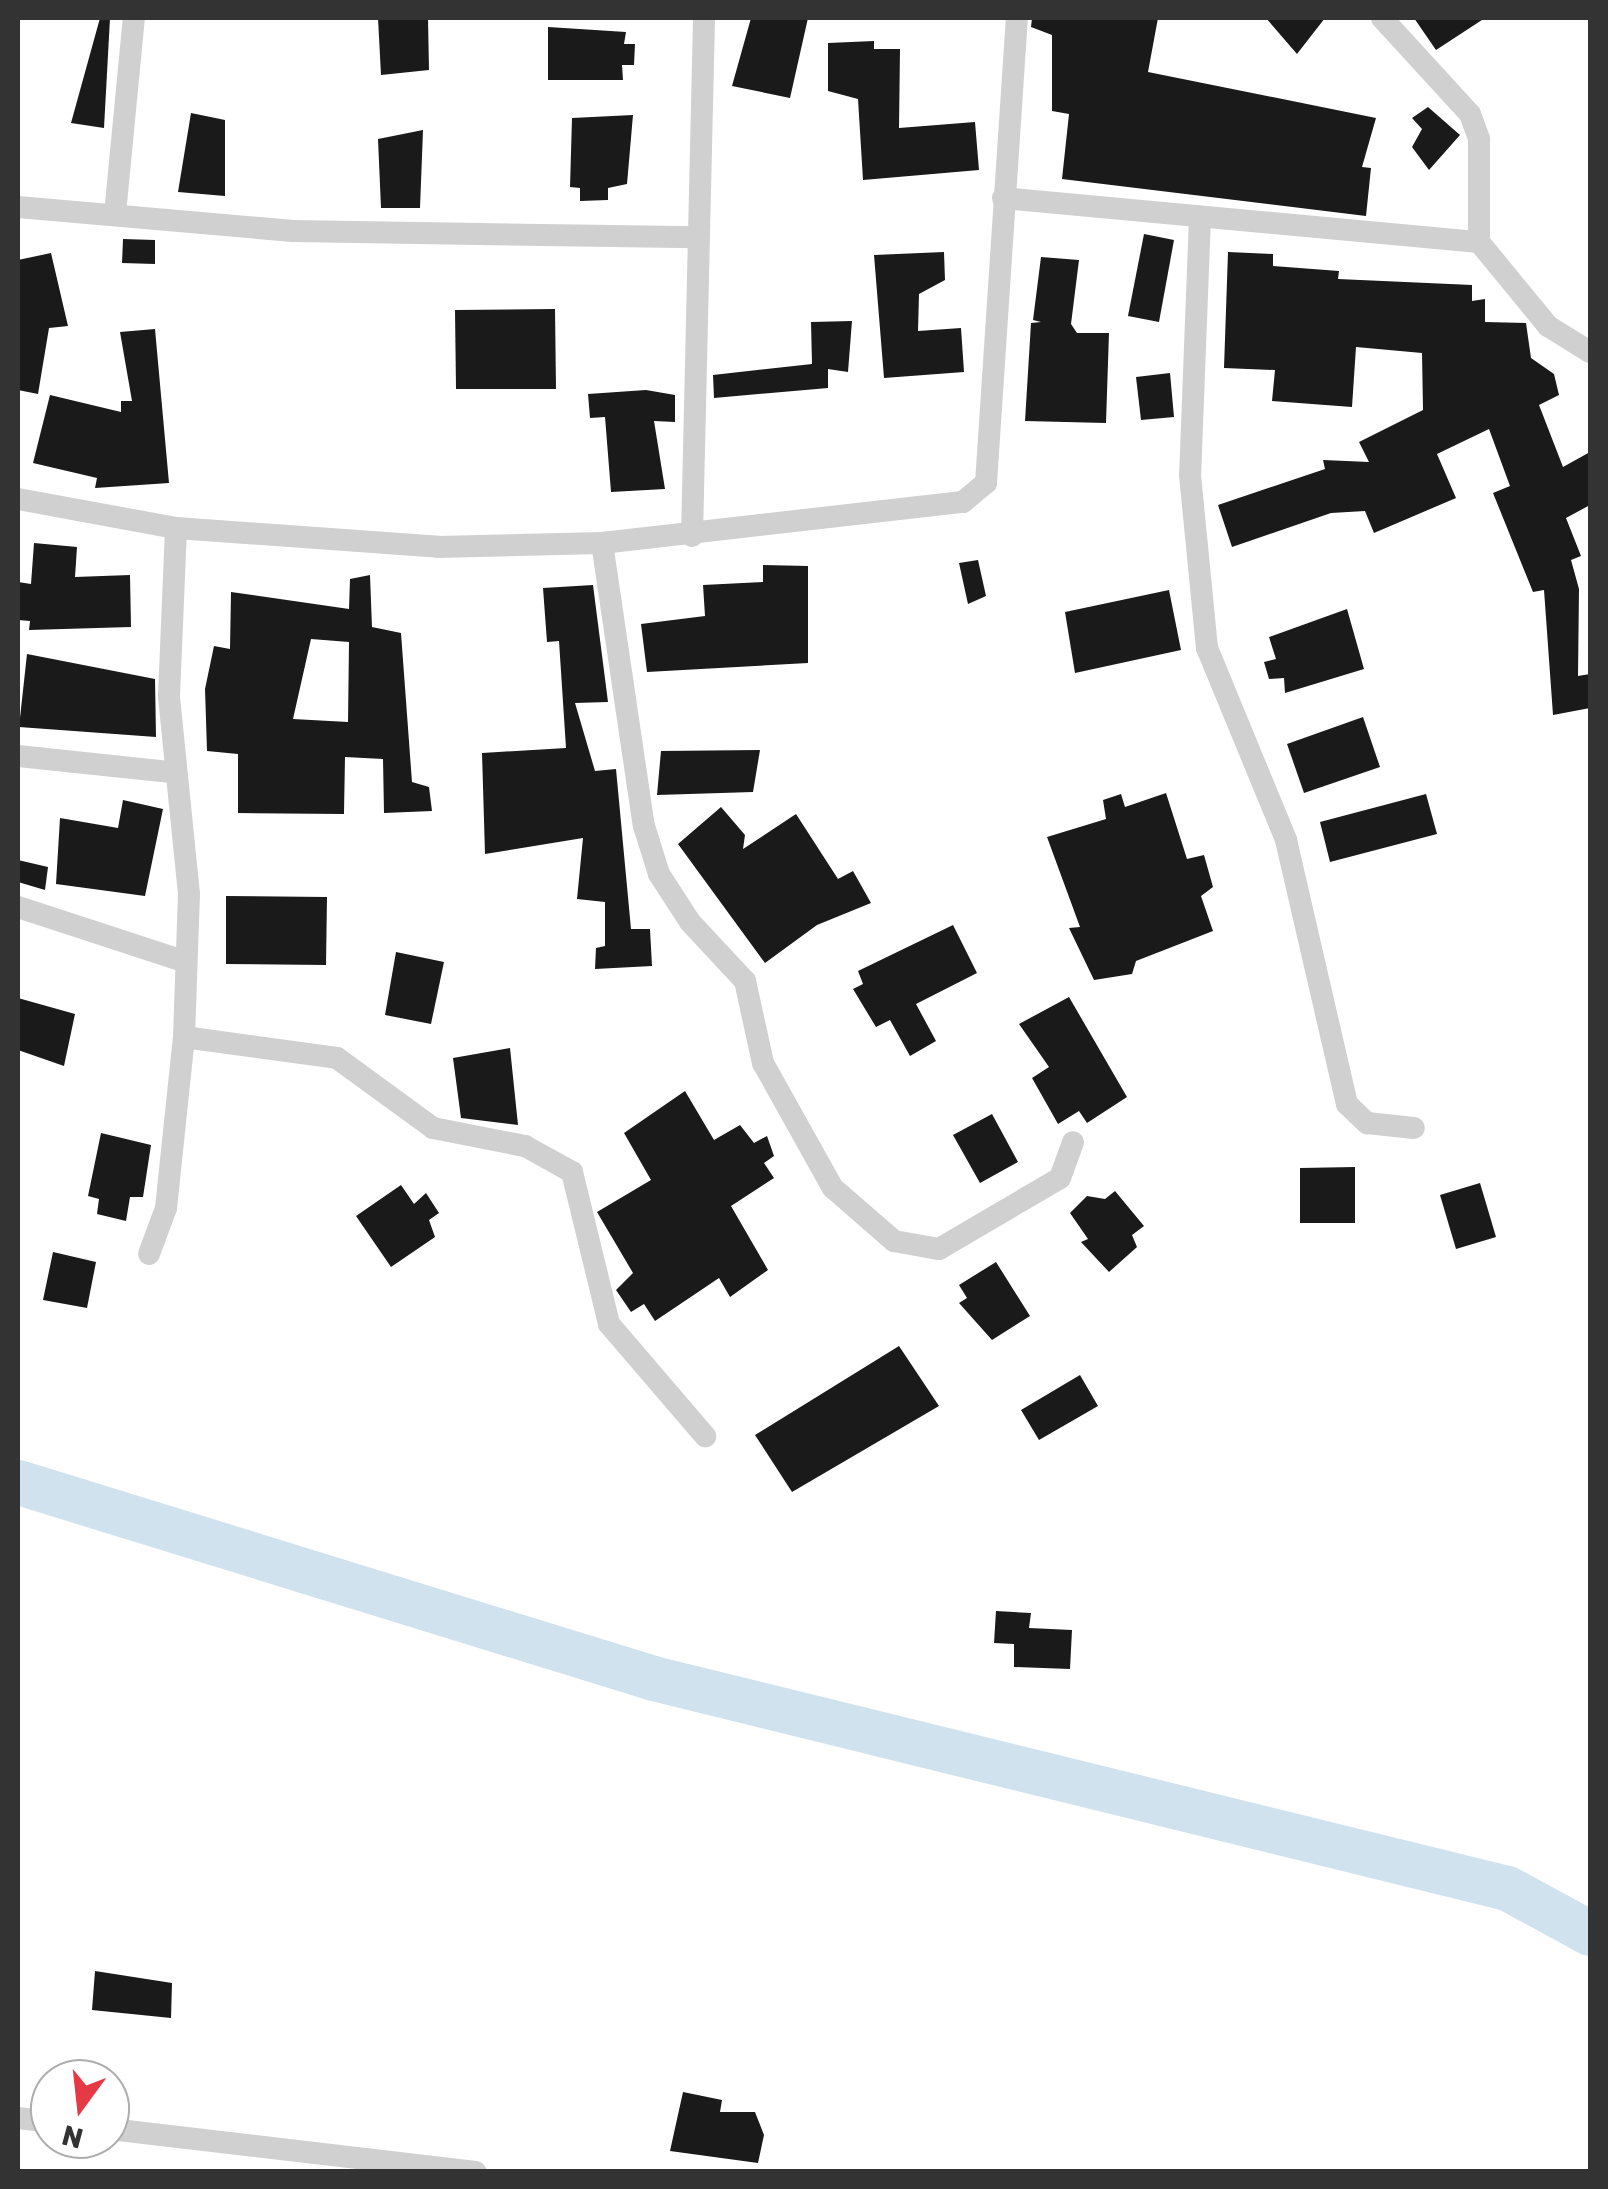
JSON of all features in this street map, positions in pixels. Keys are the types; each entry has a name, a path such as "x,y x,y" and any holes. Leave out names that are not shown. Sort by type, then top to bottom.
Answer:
{"street":[{"path":"115,214 134,18"},
{"path":"692,536 704,18"},
{"path":"18,499 176,528 438,547 602,543 692,536 864,518 979,494 986,483 1003,198 1016,114 1017,18"},
{"path":"1382,18 1470,114 1478,139 1480,242 1548,326 1590,352"},
{"path":"1003,198 1480,242"},
{"path":"18,207 293,231 697,237"},
{"path":"1200,217 1190,476 1206,648 1286,840 1347,1104 1368,1122 1414,1128"},
{"path":"149,1254 166,1208 184,1038 188,877 171,772 176,528"},
{"path":"602,543 644,826 659,874 690,922 746,981 762,1063 833,1188 894,1241 939,1248 1060,1178 1073,1142"},
{"path":"18,756 171,772"},
{"path":"18,907 186,962"},
{"path":"184,1038 338,1058 433,1128 525,1146 572,1172 609,1324 704,1436"},
{"path":"130,2131 474,2172"}],"building":[{"path":"100,18 110,18 104,128 71,123"},
{"path":"378,18 428,18 429,70 381,75"},
{"path":"751,18 808,18 790,98 732,86"},
{"path":"1032,18 1158,18 1148,72 1376,118 1362,167 1371,168 1366,216 1062,179 1069,114 1052,111 1052,35 1031,27"},
{"path":"1266,18 1325,18 1297,54"},
{"path":"1414,18 1485,18 1436,50"},
{"path":"548,27 626,32 624,44 635,44 634,65 622,65 623,80 548,80"},
{"path":"874,41 874,49 900,49 899,128 975,122 979,170 863,180 858,99 828,91 828,43"},
{"path":"1428,107 1460,135 1429,170 1412,147 1422,129 1412,118"},
{"path":"191,113 225,120 225,196 178,192"},
{"path":"633,115 627,184 608,188 608,200 580,201 580,188 570,187 572,118"},
{"path":"423,130 420,208 381,208 378,139"},
{"path":"1144,234 1174,240 1159,322 1128,316"},
{"path":"123,239 155,240 155,264 122,263"},
{"path":"944,252 945,280 919,294 918,331 961,328 964,372 884,378 874,255"},
{"path":"1228,252 1273,254 1273,266 1339,271 1338,279 1472,285 1472,301 1485,299 1485,322 1526,323 1531,358 1554,374 1559,395 1539,405 1563,467 1590,452 1590,505 1566,518 1581,556 1571,560 1579,589 1578,676 1590,674 1590,708 1553,715 1544,590 1533,592 1493,493 1510,486 1489,429 1437,454 1456,498 1374,533 1365,511 1331,513 1232,547 1218,505 1325,469 1323,460 1369,462 1359,442 1423,410 1422,353 1356,347 1352,407 1272,401 1275,370 1224,368"},
{"path":"51,253 68,326 49,328 38,394 18,390 18,260"},
{"path":"1041,257 1079,260 1071,324 1077,333 1109,333 1106,423 1025,421 1031,323 1041,322 1033,320"},
{"path":"555,309 556,389 456,389 455,310"},
{"path":"852,321 848,372 828,369 828,388 714,398 713,375 812,364 811,322"},
{"path":"155,329 169,483 95,488 97,478 33,463 50,395 121,412 121,401 132,401 120,332"},
{"path":"1170,373 1174,417 1141,420 1136,377"},
{"path":"646,390 675,395 675,422 654,421 665,489 611,492 605,417 590,418 588,394"},
{"path":"34,543 77,547 75,577 130,575 131,627 29,630 30,621 18,620 18,582 31,584"},
{"path":"978,560 986,596 968,604 959,563"},
{"path":"763,565 808,566 808,663 647,672 641,624 705,616 703,585 763,582"},
{"path":"370,575 372,627 401,633 412,782 429,787 432,811 384,813 383,759 345,757 344,814 238,813 238,754 207,751 205,689 214,646 230,649 231,592 349,609 350,579","holes":["311,639 349,642 348,722 293,719"]},
{"path":"593,585 608,702 575,703 595,771 616,769 631,929 650,929 652,966 595,969 596,948 605,946 605,902 577,899 583,838 485,854 482,753 566,748 559,641 547,642 543,588"},
{"path":"1169,590 1181,650 1075,673 1065,612"},
{"path":"1347,609 1364,669 1285,693 1284,678 1269,679 1264,662 1276,659 1269,637"},
{"path":"27,654 155,679 156,737 19,727"},
{"path":"1363,717 1380,767 1304,793 1287,744"},
{"path":"760,750 753,792 657,795 661,751"},
{"path":"1166,793 1187,859 1204,855 1213,887 1201,896 1213,931 1136,961 1132,974 1094,980 1069,928 1080,927 1047,837 1106,819 1103,800 1121,794 1125,807"},
{"path":"1426,794 1437,834 1330,862 1320,822"},
{"path":"123,800 163,809 145,896 56,884 60,818 118,828"},
{"path":"721,807 745,835 743,849 796,814 838,879 853,871 871,903 817,925 765,963 678,844"},
{"path":"18,860 48,867 45,890 18,882"},
{"path":"226,896 327,897 326,965 226,964"},
{"path":"953,925 977,973 916,1004 936,1041 910,1056 890,1020 876,1027 853,989 863,984 858,971"},
{"path":"396,952 444,962 431,1024 385,1015"},
{"path":"1069,997 1127,1097 1087,1123 1079,1111 1058,1124 1032,1078 1049,1067 1019,1024"},
{"path":"18,998 75,1014 64,1066 18,1050"},
{"path":"510,1048 518,1125 461,1118 453,1058"},
{"path":"685,1091 714,1140 740,1125 754,1143 767,1136 774,1156 764,1163 774,1178 731,1206 768,1270 730,1297 719,1278 655,1321 644,1304 631,1312 616,1290 633,1273 597,1212 651,1180 624,1133"},
{"path":"992,1114 1018,1162 980,1183 953,1135"},
{"path":"101,1133 151,1145 143,1197 130,1197 126,1221 97,1214 99,1199 88,1196"},
{"path":"1355,1167 1355,1223 1300,1223 1300,1168"},
{"path":"1480,1183 1496,1237 1456,1249 1440,1195"},
{"path":"401,1185 414,1204 426,1193 439,1213 429,1220 435,1237 391,1267 356,1216"},
{"path":"1115,1191 1144,1226 1132,1235 1137,1247 1109,1272 1081,1242 1088,1239 1070,1213 1087,1196 1105,1199"},
{"path":"53,1252 96,1262 87,1308 43,1300"},
{"path":"996,1262 1030,1316 992,1340 959,1303 967,1298 959,1285"},
{"path":"899,1346 939,1406 792,1492 755,1435"},
{"path":"1080,1375 1098,1406 1039,1440 1021,1410"},
{"path":"996,1611 1031,1613 1029,1628 1072,1630 1070,1669 1014,1667 1014,1644 994,1643"},
{"path":"95,1971 172,1983 171,2018 92,2010"},
{"path":"683,2092 722,2100 720,2112 755,2112 764,2135 758,2163 670,2151"}],"waterway":[{"path":"18,1482 653,1678 1507,1888 1590,1933"}]}
